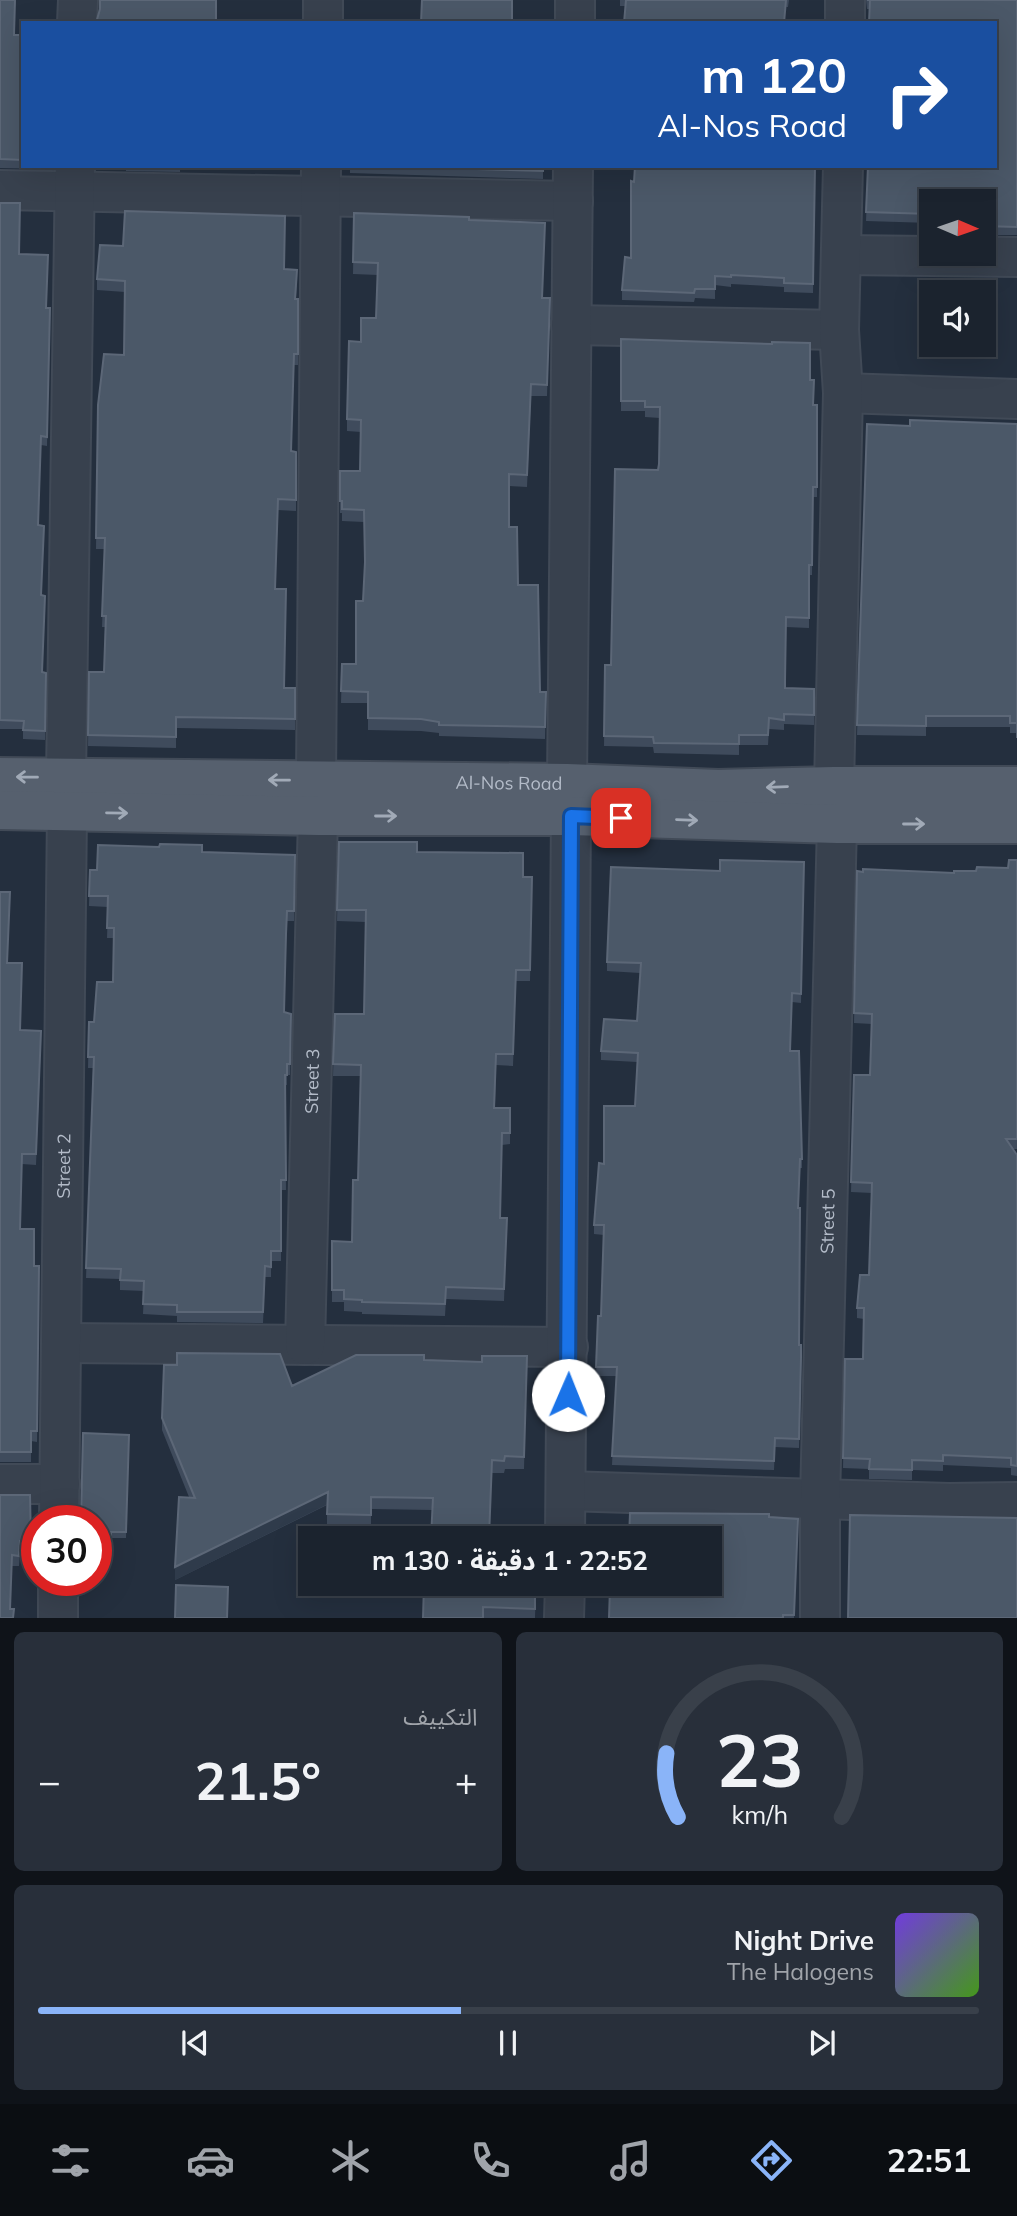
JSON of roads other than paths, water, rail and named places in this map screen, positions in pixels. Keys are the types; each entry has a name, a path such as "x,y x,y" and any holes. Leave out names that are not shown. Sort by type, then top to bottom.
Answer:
{"main road":[{"name":"Al-Nos Road","path":"0,777 67,795"},
{"name":"Al-Nos Road","path":"569,800 718,789 1017,786"},
{"name":"Al-Nos Road","path":"0,810 67,795 569,800 837,824 1017,824"}],"street":[{"path":"78,0 78,21"},
{"path":"323,0 323,21"},
{"path":"575,0 575,21"},
{"path":"845,0 845,21"},
{"path":"834,786 842,393 839,330 843,168"},
{"path":"0,190 75,178 573,184 569,1347 565,1526"},
{"name":"Street 2","path":"60,1502 75,178"},
{"name":"Street 3","path":"305,1345 317,798 321,181"},
{"path":"842,256 1017,257"},
{"path":"571,325 839,330"},
{"path":"842,393 1017,399"},
{"name":"Street 5","path":"820,1618 820,1499 837,824"},
{"path":"61,1343 569,1347"},
{"path":"0,1484 60,1502"},
{"path":"566,1491 949,1503 1017,1502"},
{"path":"58,1596 58,1618"},
{"path":"564,1618 565,1596"}]}
